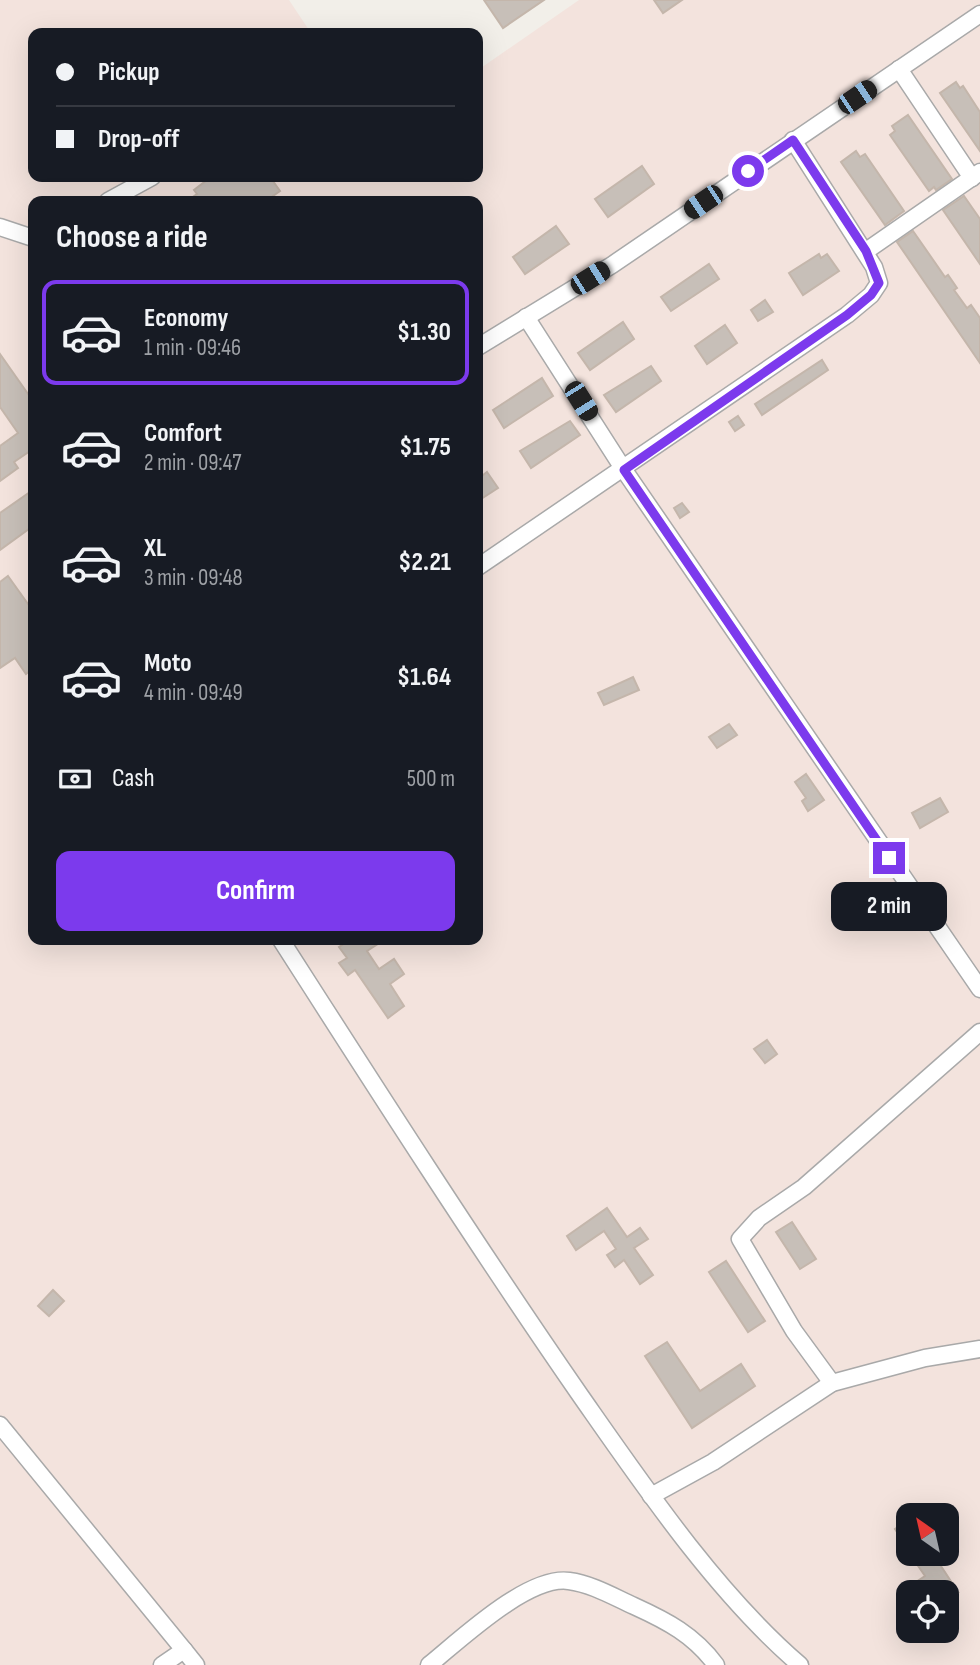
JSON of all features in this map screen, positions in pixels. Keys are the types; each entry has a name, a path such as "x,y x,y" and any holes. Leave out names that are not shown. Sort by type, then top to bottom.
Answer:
{"street":[{"path":"483,344 612,265 980,14"},
{"path":"866,251 976,175 899,69"},
{"path":"483,564 624,470 847,315 871,295 879,283 866,251 793,140"},
{"path":"117,196 143,182"},
{"path":"0,227 28,236"},
{"path":"526,317 624,470 980,989"},
{"path":"284,945 488,1261 651,1496 752,1619 800,1665"},
{"path":"832,1383 794,1331 740,1239 759,1219 814,1179 980,1032"},
{"path":"651,1496 713,1462 832,1383 925,1358 980,1349"},
{"path":"0,1425 196,1665"},
{"path":"429,1665 523,1594 553,1581 569,1581 590,1587 674,1625 699,1643 716,1665"},
{"path":"162,1665 184,1650"}],"shaded area":[{"path":"0,0 289,0 308,28 28,28 28,182 483,182 483,67 579,0 980,0 980,1665 0,1665"}],"building":[{"path":"484,0 544,0 503,28"},
{"path":"654,0 682,0 663,13"},
{"path":"956,82 960,88 963,86 980,112 980,151 940,93"},
{"path":"908,115 952,179 936,190 934,187 929,191 890,135 895,131 892,126"},
{"path":"856,151 860,157 865,154 904,211 885,225 841,162"},
{"path":"642,166 654,184 608,217 595,199"},
{"path":"204,182 274,182 280,191 273,196 194,196 197,194 194,190"},
{"path":"964,196 980,219 980,264 943,210"},
{"path":"556,226 569,244 525,274 513,257"},
{"path":"913,231 945,277 948,275 957,288 954,290 967,308 971,305 980,318 980,363 897,242"},
{"path":"819,254 821,258 827,254 839,271 803,295 789,273"},
{"path":"709,264 719,279 671,311 661,297"},
{"path":"765,300 773,312 758,321 751,310"},
{"path":"623,322 634,339 590,370 578,353"},
{"path":"725,325 737,343 707,364 695,346"},
{"path":"0,354 28,394 28,452 14,462 18,468 0,481 0,446 18,433 0,407"},
{"path":"822,360 828,370 762,415 755,404"},
{"path":"651,366 661,381 616,412 604,395"},
{"path":"542,378 553,396 504,428 493,410"},
{"path":"738,416 744,425 735,431 729,422"},
{"path":"570,421 580,435 531,468 520,451"},
{"path":"487,472 498,488 483,498 483,475"},
{"path":"28,493 28,530 0,550 0,513"},
{"path":"682,503 689,512 680,518 674,508"},
{"path":"8,576 28,604 26,674 15,658 0,668 0,582"},
{"path":"633,677 639,690 604,705 598,693"},
{"path":"729,724 737,735 717,748 709,737"},
{"path":"806,774 824,800 808,811 802,801 806,798 795,782"},
{"path":"940,798 948,812 920,828 912,813"},
{"path":"376,945 367,951 379,969 394,959 404,974 390,984 404,1006 388,1018 355,970 348,975 339,963 347,958 339,947"},
{"path":"767,1040 777,1054 765,1063 754,1049"},
{"path":"607,1208 627,1237 640,1228 648,1239 634,1248 653,1275 640,1284 624,1260 615,1267 607,1255 616,1249 604,1231 576,1250 567,1236"},
{"path":"792,1222 816,1259 800,1269 776,1232"},
{"path":"726,1261 765,1321 748,1332 709,1272"},
{"path":"53,1290 64,1301 49,1316 38,1306"},
{"path":"667,1342 700,1391 741,1364 755,1386 692,1428 645,1356"},
{"path":"918,1566 941,1566 950,1580 919,1580 925,1576"}],"route":[{"path":"748,171 793,140 866,251 879,283 871,295 847,315 624,470 889,858"}]}
